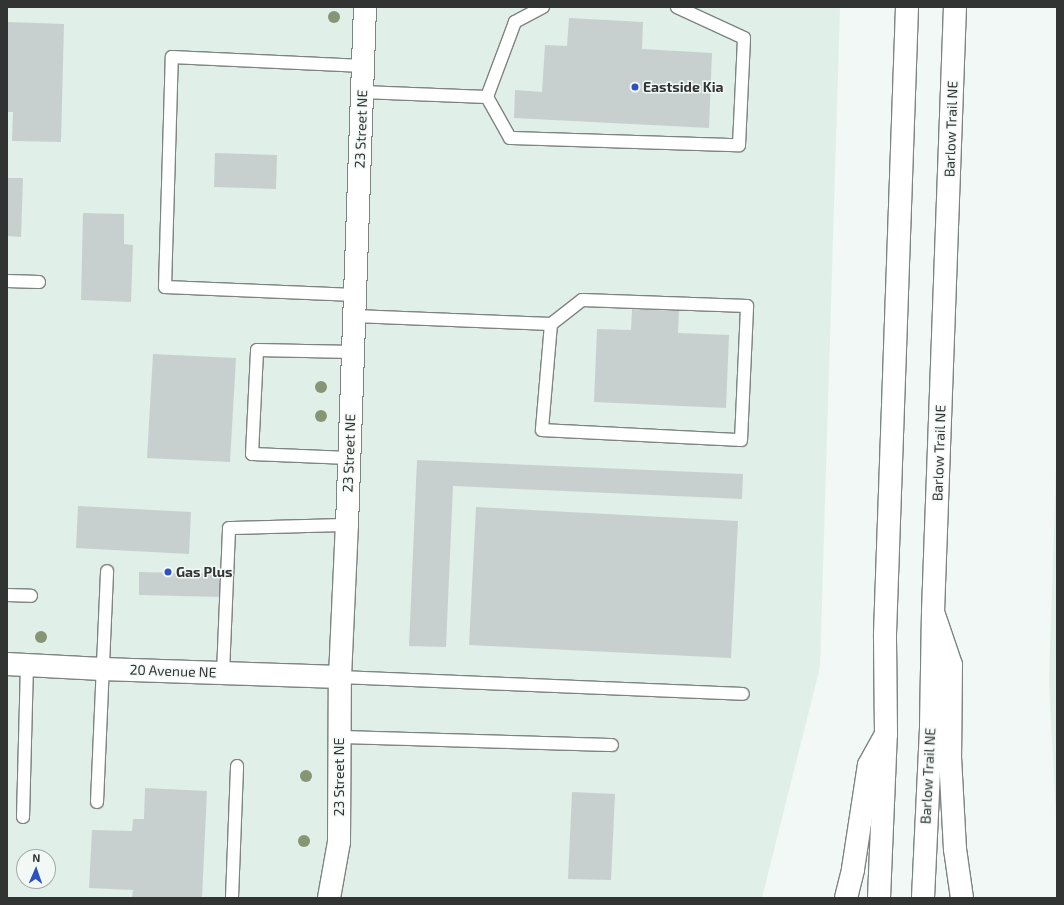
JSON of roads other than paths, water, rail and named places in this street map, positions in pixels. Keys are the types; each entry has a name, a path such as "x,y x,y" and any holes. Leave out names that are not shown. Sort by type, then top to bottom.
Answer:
{"main road":[{"name":"23 Street NE","path":"329,898 339,842 340,676 347,525 365,7"},
{"path":"879,898 886,734 886,626 907,7"},
{"name":"Barlow Trail NE","path":"922,898 931,727 933,612 955,7"},
{"path":"933,612 951,664 950,757 955,849 962,898"},
{"name":"20 Avenue NE","path":"17,664 102,669 340,676"},
{"path":"846,898 853,869 869,764 886,734"}],"lane":[{"path":"543,7 515,22 487,97 510,138 739,145 744,38 677,7"},
{"path":"355,295 165,288 172,57 363,66"},
{"path":"362,92 487,97"},
{"path":"7,281 39,282"},
{"path":"354,316 551,324 582,300 747,306 741,440 542,430 551,324"},
{"path":"349,458 252,454 257,350 353,352"},
{"path":"224,673 228,528 347,525"},
{"path":"97,802 107,571"},
{"path":"7,595 31,596"},
{"path":"17,664 23,817"},
{"path":"340,676 743,694"},
{"path":"340,737 612,745"},
{"path":"232,898 237,766"}],"place":[{"name":"Eastside Kia","path":"635,87"},
{"name":"Gas Plus","path":"168,572"}]}
